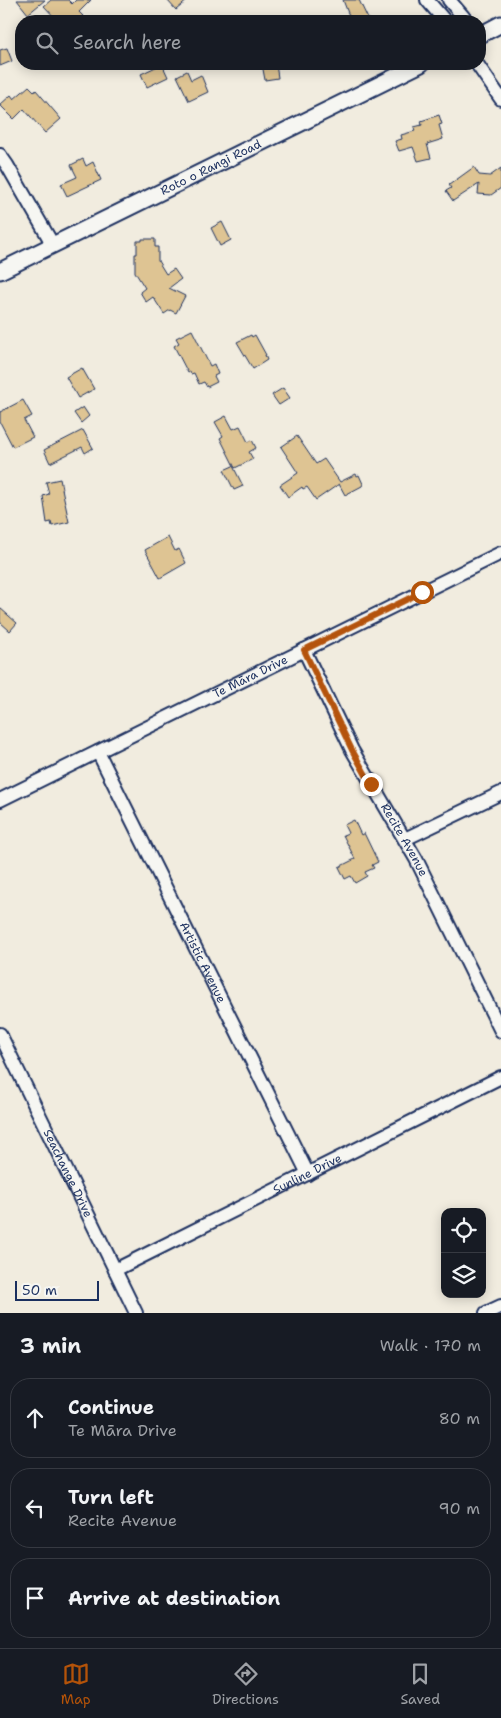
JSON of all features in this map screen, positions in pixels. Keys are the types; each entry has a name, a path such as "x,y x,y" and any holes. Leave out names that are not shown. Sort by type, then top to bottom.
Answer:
{"street":[{"path":"427,0 439,15"},
{"path":"449,0 462,15"},
{"path":"486,32 501,24"},
{"name":"Roto o Rangi Road","path":"0,270 409,70"},
{"path":"481,70 501,99"},
{"path":"0,155 8,165 53,244"},
{"name":"Te Māra Drive","path":"0,800 501,553"},
{"name":"Recite Avenue","path":"304,650 352,750 405,839 501,1031"},
{"name":"Artistic Avenue","path":"98,752 308,1174"},
{"path":"405,839 501,793"},
{"name":"Seachange Drive","path":"0,1034 136,1313"},
{"name":"Sunline Drive","path":"115,1270 501,1077"},
{"path":"486,1313 501,1306"}],"building":[{"path":"17,0 45,0 28,14"},
{"path":"51,0 68,0 72,4 76,0 91,0 79,12 82,15 52,15 44,6"},
{"path":"167,0 188,0 176,10"},
{"path":"343,0 359,0 366,15 349,15"},
{"path":"7,48 12,61 0,66 0,50"},
{"path":"149,70 165,70 168,77 147,87 141,74"},
{"path":"263,70 277,70 278,78 265,80"},
{"path":"187,71 191,80 201,75 208,92 189,101 177,76"},
{"path":"29,86 35,92 36,90 61,119 45,133 24,109 14,119 0,105 11,95 14,99"},
{"path":"439,115 442,124 439,125 443,139 427,144 431,158 418,161 413,147 399,151 395,141 402,139 401,135 415,131 414,127 422,125 421,121"},
{"path":"83,159 86,166 93,162 101,180 67,196 61,184 77,177 71,165"},
{"path":"474,167 479,175 490,176 501,168 501,188 491,195 478,194 479,184 453,201 446,191 451,188 449,185"},
{"path":"222,222 231,240 220,246 211,228"},
{"path":"142,239 155,239 155,247 158,247 158,261 166,274 174,269 181,279 169,288 185,296 176,313 170,310 164,314 153,297 146,302 140,292 145,288 135,272 135,254 137,254 137,241 142,241"},
{"path":"192,330 210,366 214,364 218,374 214,376 217,382 207,387 204,382 199,384 194,373 188,373 174,346 179,343 176,338"},
{"path":"251,335 252,337 255,335 267,360 253,369 237,342"},
{"path":"82,368 94,389 78,398 66,377"},
{"path":"283,388 290,398 279,405 272,395"},
{"path":"23,400 32,416 24,420 33,437 13,447 0,422 0,412"},
{"path":"83,407 89,416 81,423 74,413"},
{"path":"226,416 233,429 240,426 248,442 252,440 256,448 249,452 253,459 235,468 220,438 223,436 215,422"},
{"path":"83,430 93,448 85,453 82,447 50,463 44,450"},
{"path":"297,436 316,464 324,459 340,482 356,474 357,476 359,475 362,486 345,495 339,484 316,500 307,487 303,489 302,487 288,497 280,485 298,473 281,447"},
{"path":"233,466 243,486 234,490 224,470"},
{"path":"60,479 69,522 52,526 51,522 47,523 43,496 49,494 46,482"},
{"path":"168,537 175,551 179,549 186,563 160,578 145,550"},
{"path":"0,608 17,623 10,631 0,622"},
{"path":"354,820 361,835 364,833 378,862 372,865 374,868 365,872 367,876 355,883 351,876 345,879 339,867 355,859 343,835 348,833 344,825"}],"route":[{"path":"371,784 352,750 304,650 422,592"}]}
